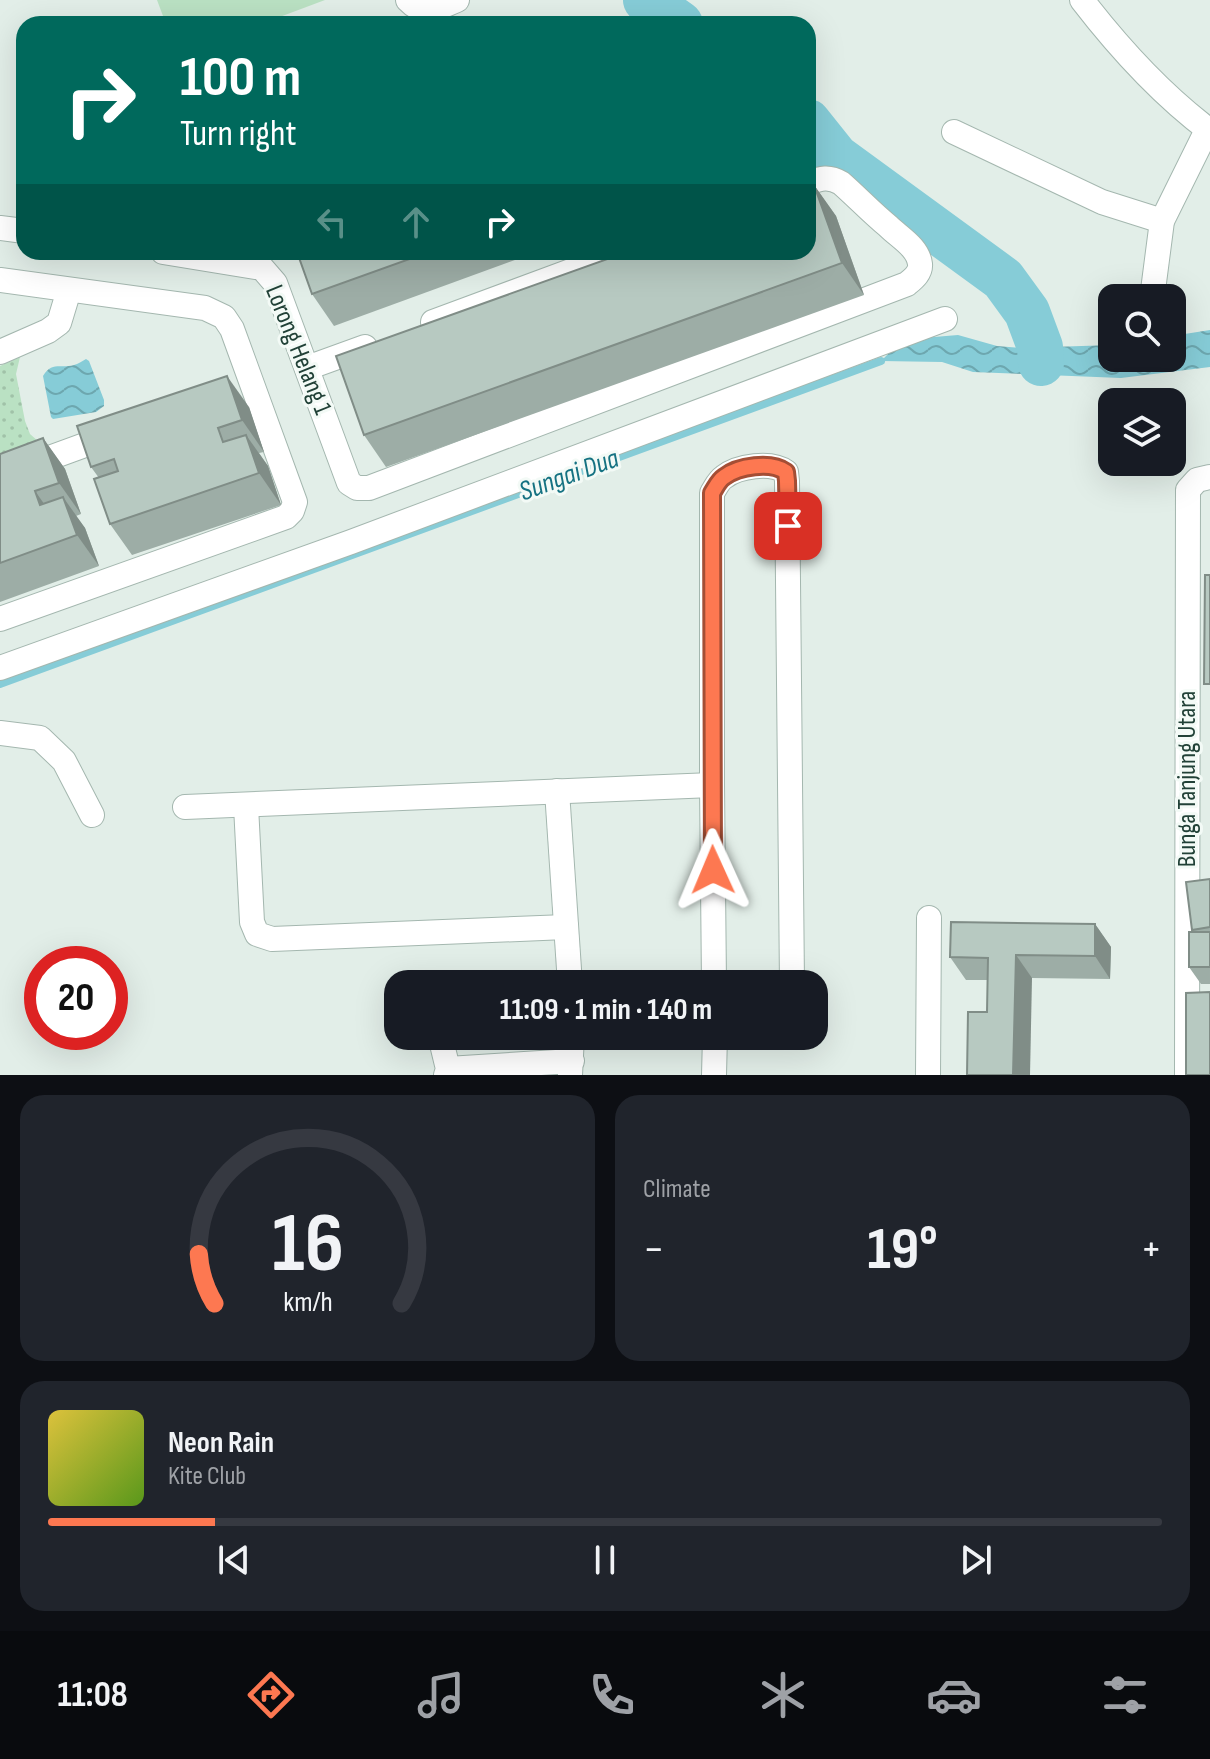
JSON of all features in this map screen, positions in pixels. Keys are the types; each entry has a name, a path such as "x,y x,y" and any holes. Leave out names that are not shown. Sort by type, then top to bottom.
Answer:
{"street":[{"path":"408,0 416,8 426,11 457,0"},
{"path":"1082,0 1160,89 1209,131 1162,221 1154,284"},
{"path":"954,132 1102,202 1162,221"},
{"name":"Lorong Helang 1","path":"216,260 262,268 275,283 349,483 357,488 369,488 907,284 915,278 920,262 904,238 841,183 833,178 816,180"},
{"path":"412,330 600,260"},
{"path":"0,280 205,308 224,317 232,329 245,386 295,502 286,517 0,619"},
{"path":"0,352 59,323 69,290"},
{"path":"0,668 351,542 945,319"},
{"path":"307,368 382,341"},
{"path":"0,476 133,427"},
{"path":"714,970 712,493 721,479 733,471 769,464 786,472 787,481 792,970"},
{"name":"Bunga Tanjung Utara","path":"1187,1075 1198,997 1199,727 1188,490 1200,481"},
{"path":"0,733 40,738 64,761 92,815"},
{"path":"185,807 712,785"},
{"path":"557,791 569,970"},
{"path":"246,806 252,922 257,934 272,939 566,927"},
{"path":"928,1075 929,918"},
{"path":"443,1050 447,1072 571,1068"},
{"path":"714,1075 715,1050"}],"green space":[{"path":"157,0 325,0 282,16 163,16"},
{"path":"20,357 16,374 25,421 30,434 39,442 0,456 0,366"}],"water":[{"path":"1210,330 1210,367 1186,370 1186,334"},
{"path":"958,335 997,346 1098,345 1098,372 1170,372 1121,378 973,372 942,362 881,361 895,347 922,338"},
{"path":"86,359 104,406 96,412 53,419 43,376 53,367 74,365"}],"building":[{"path":"816,191 842,263 364,435 336,356 605,260 816,260"},
{"path":"300,260 407,260 312,294"},
{"path":"227,376 242,420 218,428 223,442 246,435 259,473 110,524 94,479 118,471 114,459 91,467 77,426"},
{"path":"43,438 59,483 35,491 40,505 63,497 77,535 0,563 0,454"},
{"path":"1205,575 1210,575 1210,684 1204,684"},
{"path":"1210,879 1210,927 1192,930 1186,882"},
{"path":"951,922 1095,924 1095,956 1016,955 1013,1075 967,1075 968,1012 987,1012 988,958 950,957"},
{"path":"1189,932 1210,932 1210,967 1189,967"},
{"path":"1210,992 1210,1075 1186,1075 1186,993"}],"waterway":[{"path":"646,0 669,16"},
{"path":"816,132 836,157 1003,279 1027,312 1040,347 1041,363"},
{"name":"Sungai Dua","path":"0,684 881,361"}],"route":[{"path":"713,870 712,493 721,479 733,471 769,464 780,468 786,472 788,526"}]}
